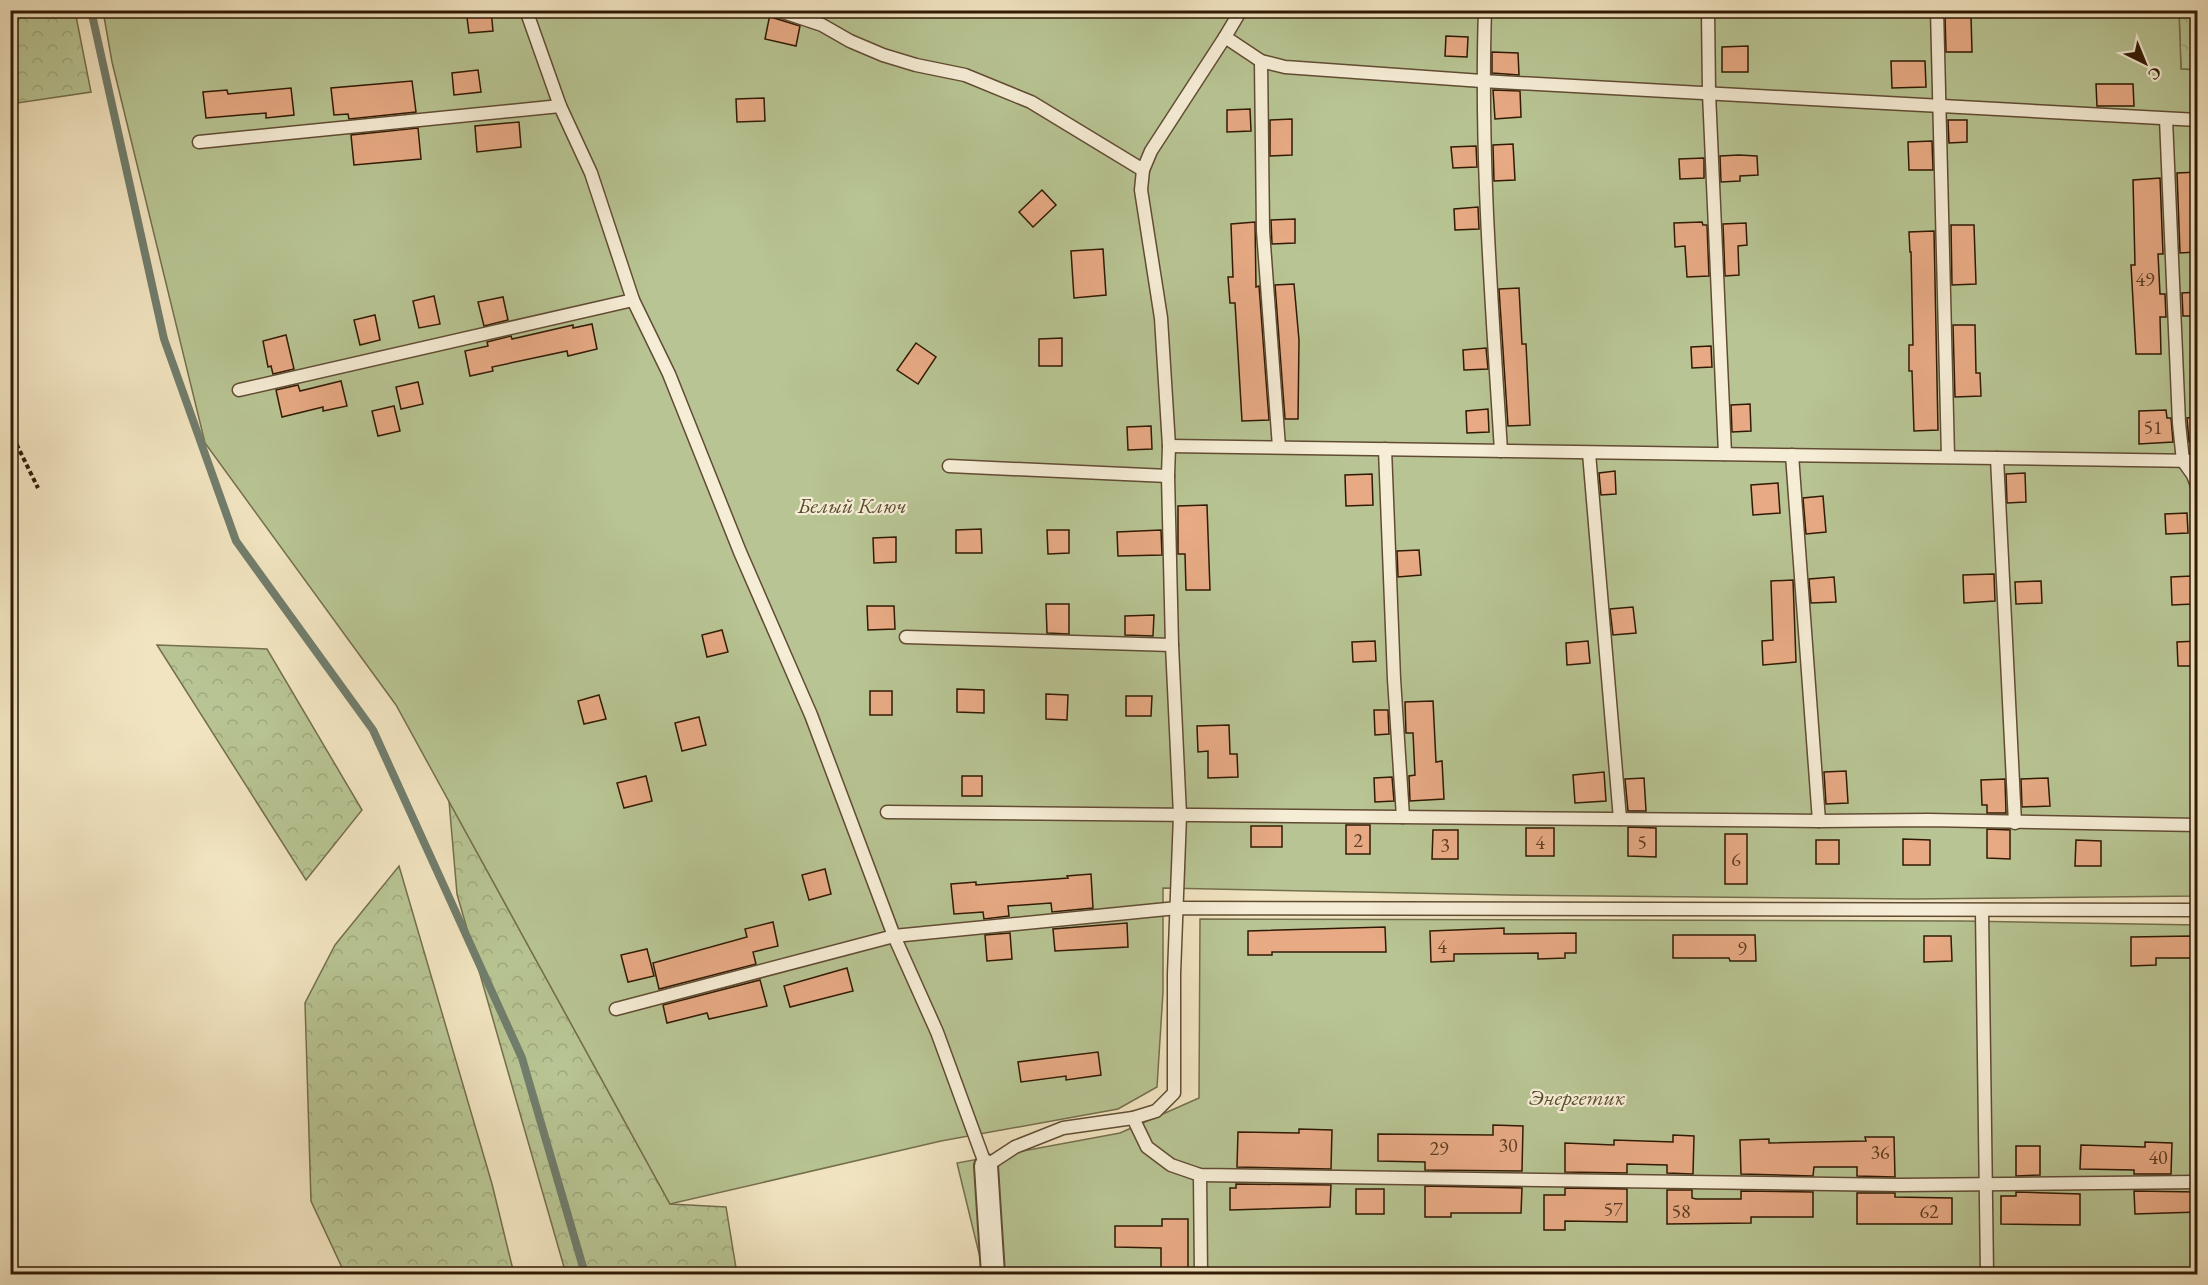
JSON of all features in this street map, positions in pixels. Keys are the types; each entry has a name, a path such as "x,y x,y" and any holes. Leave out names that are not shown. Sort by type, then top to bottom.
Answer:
{"street":[{"path":"986,1166 993,1275"}],"lane":[{"path":"526,10 560,106 591,173 633,300 669,374 740,552 811,715 894,936 937,1032 986,1166 1015,1147 1063,1128 1133,1118 1156,1111 1174,1093 1174,974 1180,814 1172,645 1169,446 1161,318 1141,190 1143,170 1164,131 1226,38 1241,10"},
{"path":"777,10 822,24 850,41 883,55 916,65 966,75 1030,102 1143,170"},
{"path":"1485,10 1482,81 1487,215 1501,451"},
{"path":"1708,10 1709,93 1725,454"},
{"path":"1937,10 1948,458"},
{"path":"1226,38 1261,61 1285,67 1482,81 1940,104 2198,120"},
{"path":"1261,61 1263,231 1279,447"},
{"path":"199,142 560,106"},
{"path":"2166,119 2179,423 2183,461 2198,488"},
{"path":"239,390 633,300"},
{"path":"1169,446 2198,461"},
{"path":"1385,449 1394,679 1403,817"},
{"path":"1589,453 1620,819"},
{"path":"1792,455 1819,821"},
{"path":"1997,458 2015,823"},
{"path":"949,466 1168,476"},
{"path":"906,637 1172,645"},
{"path":"887,812 1819,821 1928,820 2198,825"},
{"path":"616,1009 894,936 1177,908 2198,910"},
{"path":"1982,911 1987,1275"},
{"path":"1133,1118 1148,1147 1171,1165 1200,1175 1900,1185 2198,1182"},
{"path":"1200,1175 1201,1275"}],"path":[{"path":"10,431 38,488"}],"green space":[{"path":"10,11 75,11 91,92 11,104"},
{"name":"Белый Ключ","path":"103,11 2179,11 2181,69 2198,70 2197,896 1914,899 1509,895 1163,888 1163,992 1157,1087 1118,1109 941,1141 670,1204 396,705 205,443 112,62"},
{"path":"2179,11 2197,11 2197,70 2181,69"},
{"path":"157,645 267,649 362,810 306,880"},
{"path":"449,801 670,1204 726,1207 737,1274 566,1274 457,894"},
{"path":"399,866 492,1184 514,1274 345,1274 311,1201 305,1003 335,945"},
{"name":"Энергетик","path":"1200,919 1963,921 2197,925 2197,1274 984,1274 957,1163 1120,1133 1199,1098"}],"building":[{"path":"466,10 491,10 493,31 469,33"},
{"path":"770,14 774,18 800,26 796,46 765,39"},
{"path":"1945,16 1971,16 1972,52 1946,52"},
{"path":"1446,36 1468,37 1467,57 1445,56"},
{"path":"1748,46 1748,72 1722,72 1722,47"},
{"path":"1492,52 1518,53 1519,75 1492,73"},
{"path":"1891,61 1925,61 1926,87 1892,88"},
{"path":"478,70 481,92 454,95 452,73"},
{"path":"412,81 416,112 349,119 348,114 334,115 331,88"},
{"path":"2096,84 2133,84 2134,106 2097,106"},
{"path":"291,88 294,115 266,118 266,113 206,118 203,92 227,90 228,94"},
{"path":"1493,90 1520,91 1521,117 1495,119"},
{"path":"764,98 765,121 737,122 736,99"},
{"path":"1250,109 1251,131 1227,132 1227,110"},
{"path":"1292,119 1292,155 1270,156 1270,120"},
{"path":"1948,120 1967,120 1967,142 1949,143"},
{"path":"519,122 521,147 477,152 475,126"},
{"path":"418,128 421,159 354,165 351,135"},
{"path":"1932,141 1933,170 1909,170 1908,142"},
{"path":"1513,144 1515,180 1494,181 1493,145"},
{"path":"1476,146 1477,167 1453,168 1451,147"},
{"path":"1720,156 1757,156 1758,175 1740,176 1740,181 1721,182"},
{"path":"1704,158 1704,178 1680,179 1679,159"},
{"path":"2198,172 2198,197 2193,197 2195,252 2180,253 2177,173"},
{"path":"2160,178 2163,254 2158,254 2160,294 2165,294 2166,317 2160,317 2161,354 2136,354 2131,265 2135,265 2133,180"},
{"path":"1042,190 1056,205 1033,227 1019,212"},
{"path":"1478,207 1479,229 1455,230 1454,209"},
{"path":"1295,219 1295,243 1272,244 1271,220"},
{"path":"1255,222 1256,287 1259,286 1269,420 1242,421 1235,303 1230,303 1228,277 1233,277 1231,224"},
{"path":"1702,222 1703,225 1707,225 1709,276 1687,277 1685,246 1675,247 1674,223"},
{"path":"1746,223 1747,245 1738,246 1739,275 1725,276 1723,224"},
{"path":"1951,225 1974,225 1976,284 1952,285"},
{"path":"1934,231 1938,430 1914,431 1912,371 1909,371 1909,345 1913,345 1909,232"},
{"path":"1103,249 1106,295 1074,298 1071,251"},
{"path":"1294,284 1299,340 1298,419 1285,419 1275,285"},
{"path":"1519,288 1522,344 1526,344 1530,425 1508,426 1499,289"},
{"path":"2198,292 2198,316 2183,316 2182,293"},
{"path":"434,296 440,324 419,328 413,301"},
{"path":"503,297 508,320 484,326 478,302"},
{"path":"375,315 380,340 360,345 354,320"},
{"path":"592,324 597,349 568,356 567,351 492,367 493,371 470,376 465,351 488,346 487,342 511,336 512,339 573,325 573,328"},
{"path":"1953,325 1975,325 1976,373 1980,373 1981,396 1955,397"},
{"path":"286,335 294,369 273,374 271,366 268,367 263,341"},
{"path":"1062,338 1062,366 1039,366 1039,339"},
{"path":"916,343 936,357 918,384 897,370"},
{"path":"1711,346 1712,367 1692,368 1691,347"},
{"path":"1486,348 1488,369 1464,370 1463,350"},
{"path":"341,381 347,406 323,411 323,407 282,417 276,390 298,385 300,391"},
{"path":"418,382 423,404 401,409 396,387"},
{"path":"1750,404 1751,431 1732,432 1731,405"},
{"path":"394,406 400,431 378,436 372,411"},
{"path":"1488,409 1489,432 1467,433 1466,411"},
{"path":"2166,410 2167,418 2171,418 2173,442 2139,444 2139,411"},
{"path":"2198,417 2198,441 2189,442 2187,418"},
{"path":"1151,426 1152,449 1128,450 1127,427"},
{"path":"1615,471 1616,494 1601,495 1599,473"},
{"path":"2025,473 2026,502 2007,503 2006,474"},
{"path":"1372,474 1373,505 1346,506 1345,475"},
{"path":"1778,483 1780,513 1753,515 1751,485"},
{"path":"1823,496 1826,532 1806,534 1803,498"},
{"path":"1207,505 1210,590 1186,590 1185,554 1178,554 1178,506"},
{"path":"2187,513 2188,533 2166,534 2165,514"},
{"path":"981,529 982,553 956,553 956,530"},
{"path":"1047,530 1069,530 1069,553 1048,554"},
{"path":"1161,530 1162,555 1118,556 1117,532"},
{"path":"896,537 896,562 874,563 873,538"},
{"path":"1419,550 1421,575 1398,577 1397,551"},
{"path":"1994,574 1995,601 1964,603 1963,575"},
{"path":"2192,576 2193,604 2172,605 2171,577"},
{"path":"1834,577 1836,602 1811,603 1809,579"},
{"path":"1793,580 1796,662 1763,665 1762,641 1773,640 1771,581"},
{"path":"2041,581 2042,603 2016,604 2015,582"},
{"path":"1046,604 1069,604 1069,634 1047,633"},
{"path":"867,606 894,606 895,629 868,630"},
{"path":"1633,607 1636,633 1613,635 1610,609"},
{"path":"1154,615 1153,636 1125,635 1125,616"},
{"path":"722,630 728,652 707,657 702,635"},
{"path":"1375,641 1376,661 1353,662 1352,642"},
{"path":"1588,641 1590,663 1567,665 1566,643"},
{"path":"2198,641 2198,666 2178,666 2177,642"},
{"path":"957,689 984,690 984,713 957,712"},
{"path":"870,691 892,691 892,715 870,715"},
{"path":"1046,694 1068,695 1067,720 1046,719"},
{"path":"599,695 606,719 584,724 578,701"},
{"path":"1126,696 1152,696 1151,716 1126,716"},
{"path":"1433,701 1436,762 1442,761 1444,799 1410,801 1409,776 1415,775 1413,733 1406,733 1405,702"},
{"path":"1374,710 1388,710 1389,734 1375,735"},
{"path":"699,717 706,745 682,751 675,723"},
{"path":"1229,725 1230,754 1237,754 1238,777 1208,778 1208,751 1198,752 1197,726"},
{"path":"1846,771 1848,803 1826,804 1824,772"},
{"path":"1604,772 1606,801 1575,803 1573,775"},
{"path":"646,776 652,801 624,808 617,783"},
{"path":"962,776 982,776 982,796 962,796"},
{"path":"1392,777 1394,801 1375,802 1374,778"},
{"path":"1644,778 1646,811 1628,811 1625,779"},
{"path":"2048,778 2050,806 2022,807 2021,779"},
{"path":"2005,779 2006,813 1987,813 1987,805 1982,805 1981,780"},
{"path":"1346,825 1370,825 1370,854 1346,854"},
{"path":"1251,826 1282,826 1282,847 1251,847"},
{"path":"1628,827 1656,828 1656,857 1628,856"},
{"path":"1526,828 1554,828 1554,856 1526,856"},
{"path":"1987,829 2010,830 2010,859 1987,858"},
{"path":"1433,830 1458,830 1458,859 1432,859"},
{"path":"1725,834 1747,834 1747,884 1725,884"},
{"path":"1903,839 1930,840 1930,865 1903,865"},
{"path":"1816,840 1839,840 1839,864 1816,864"},
{"path":"2076,840 2101,841 2101,866 2075,866"},
{"path":"825,869 831,894 809,900 802,875"},
{"path":"1091,874 1093,908 1052,912 1051,903 1008,906 1009,916 984,919 983,912 954,914 951,884 976,882 976,885"},
{"path":"773,922 778,946 753,952 756,964 659,989 653,963 747,937 745,929"},
{"path":"1127,923 1128,947 1055,951 1053,929"},
{"path":"1385,927 1386,952 1272,952 1272,955 1248,955 1248,931"},
{"path":"1504,928 1504,934 1576,933 1576,953 1565,953 1565,958 1538,959 1538,953 1454,954 1454,961 1431,962 1430,931"},
{"path":"1010,933 1012,959 987,961 985,935"},
{"path":"1673,935 1755,935 1756,961 1730,961 1729,958 1673,958"},
{"path":"1924,936 1951,936 1952,961 1924,962"},
{"path":"2192,936 2192,958 2156,958 2156,965 2131,966 2131,937"},
{"path":"647,949 654,976 628,982 621,955"},
{"path":"847,968 853,991 790,1007 784,986"},
{"path":"760,980 767,1006 709,1019 707,1013 667,1023 663,1005"},
{"path":"1098,1052 1101,1075 1066,1080 1066,1076 1021,1082 1018,1062"},
{"path":"1493,1125 1523,1126 1522,1171 1425,1170 1425,1162 1378,1161 1378,1134 1493,1135"},
{"path":"1299,1129 1332,1130 1331,1169 1237,1167 1238,1132 1299,1133"},
{"path":"1673,1135 1694,1136 1693,1174 1667,1173 1667,1165 1627,1164 1627,1173 1565,1172 1565,1143 1614,1145 1614,1140 1673,1142"},
{"path":"1865,1137 1894,1137 1895,1177 1857,1176 1857,1167 1814,1167 1813,1176 1741,1174 1740,1140 1769,1139 1769,1143 1866,1141"},
{"path":"2145,1142 2172,1143 2171,1174 2134,1174 2134,1170 2080,1169 2081,1145 2145,1147"},
{"path":"2016,1146 2040,1146 2040,1175 2016,1176"},
{"path":"1236,1184 1331,1185 1330,1207 1230,1210 1230,1188 1236,1188"},
{"path":"1425,1186 1522,1188 1521,1213 1451,1213 1451,1217 1425,1217"},
{"path":"1565,1188 1627,1189 1627,1222 1565,1221 1565,1230 1544,1230 1544,1195 1565,1195"},
{"path":"1356,1189 1384,1189 1384,1214 1356,1214"},
{"path":"1667,1190 1692,1190 1692,1198 1696,1199 1741,1199 1741,1191 1813,1192 1813,1217 1751,1217 1751,1223 1667,1224"},
{"path":"2134,1191 2198,1192 2198,1212 2135,1214"},
{"path":"2016,1192 2080,1194 2080,1225 2001,1224 2001,1196 2016,1196"},
{"path":"1857,1193 1895,1193 1895,1197 1952,1198 1952,1224 1857,1224"},
{"path":"1162,1219 1188,1219 1188,1275 1161,1275 1161,1248 1115,1247 1115,1226 1162,1226"}],"waterway":[{"path":"91,10 164,339 236,541 373,730 522,1058 585,1274"}]}
